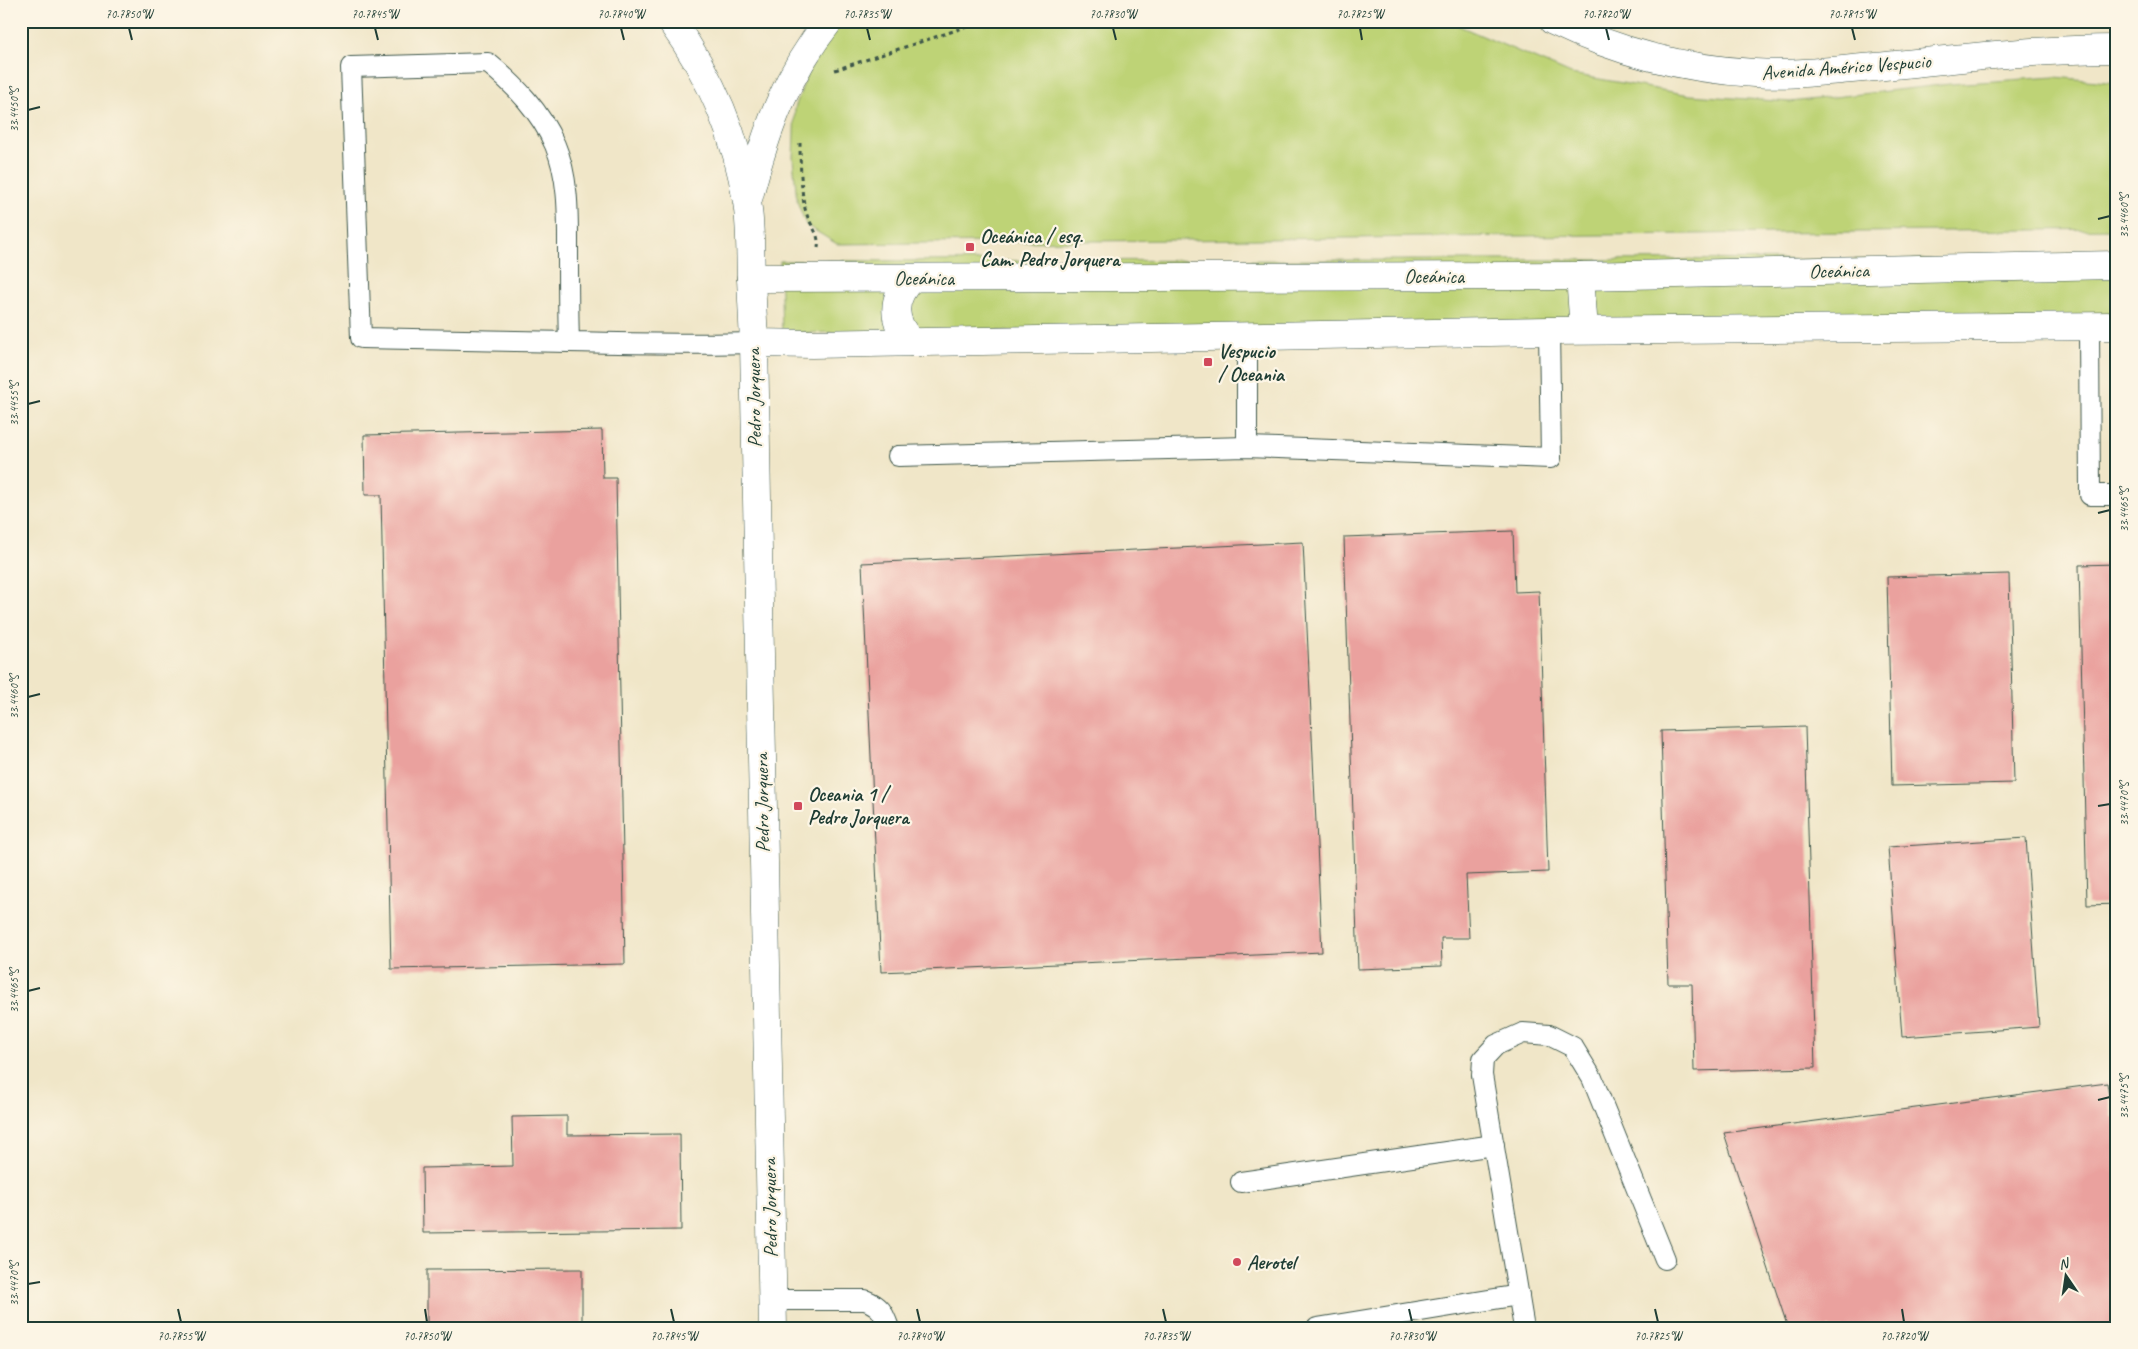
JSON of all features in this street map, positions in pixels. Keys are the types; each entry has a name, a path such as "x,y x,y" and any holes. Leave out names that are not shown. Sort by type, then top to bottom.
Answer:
{"main road":[{"path":"671,21 707,76 723,112 736,149 748,203"},
{"path":"748,203 759,155 776,109 814,40 829,21"},
{"name":"Avenida Américo Vespucio","path":"1553,21 1586,37 1624,50 1682,63 1753,73 1797,74 2037,52 2117,49"},
{"name":"Pedro Jorquera","path":"748,203 754,343 772,1328"},
{"name":"Oceánica","path":"751,278 1580,276 2117,265"},
{"path":"1580,276 1584,330"},
{"path":"912,278 898,295 895,306 899,326 912,342"},
{"path":"754,343 1584,330 2117,326"}],"lane":[{"path":"569,342 568,204 564,174 555,146 542,119 527,98 488,63 352,67 362,338 569,342 754,343"},
{"path":"2089,326 2090,495 2117,495"},
{"path":"898,456 1247,447 1550,458 1549,331"},
{"path":"1247,336 1247,447"},
{"path":"1524,1328 1482,1075 1483,1059 1496,1045 1523,1033 1549,1035 1573,1047 1592,1078 1665,1260"},
{"path":"1241,1182 1494,1145"},
{"path":"1317,1328 1519,1295"},
{"path":"772,1300 865,1300 877,1304 889,1328"}],"path":[{"path":"834,70 984,21"},
{"path":"801,140 800,157 806,212 819,238 813,278"}],"green space":[{"path":"844,21 1452,21 1457,25 1571,74 1690,95 1790,102 1950,84 2055,77 2117,83 2117,229 837,244 806,225 797,201 793,158 795,108 807,74 833,31"},
{"path":"2117,259 2117,320 782,333 780,261"}],"building":[{"path":"602,430 603,478 616,478 625,964 391,969 381,495 365,495 364,435"},
{"path":"1513,531 1515,592 1539,591 1548,872 1466,875 1469,938 1441,938 1442,966 1358,969 1344,537"},
{"path":"1303,542 1322,952 881,972 862,563"},
{"path":"2117,564 2117,904 2087,905 2079,565"},
{"path":"2009,574 2014,783 1892,786 1887,577"},
{"path":"1805,727 1815,1068 1694,1071 1692,984 1668,984 1661,731"},
{"path":"2026,838 2039,1027 1902,1037 1888,847"},
{"path":"2107,1083 2112,1117 2117,1117 2117,1328 1788,1328 1724,1133"},
{"path":"567,1116 567,1135 680,1134 681,1230 423,1233 422,1168 513,1166 512,1117"},
{"path":"582,1269 582,1328 427,1328 427,1270"}],"place":[{"name":"Oceánica / esq. Cam. Pedro Jorquera","path":"970,247"},
{"name":"Vespucio / Oceania","path":"1208,362"},
{"name":"Oceania 1 / Pedro Jorquera","path":"798,806"},
{"name":"Aerotel","path":"1237,1262"}]}
